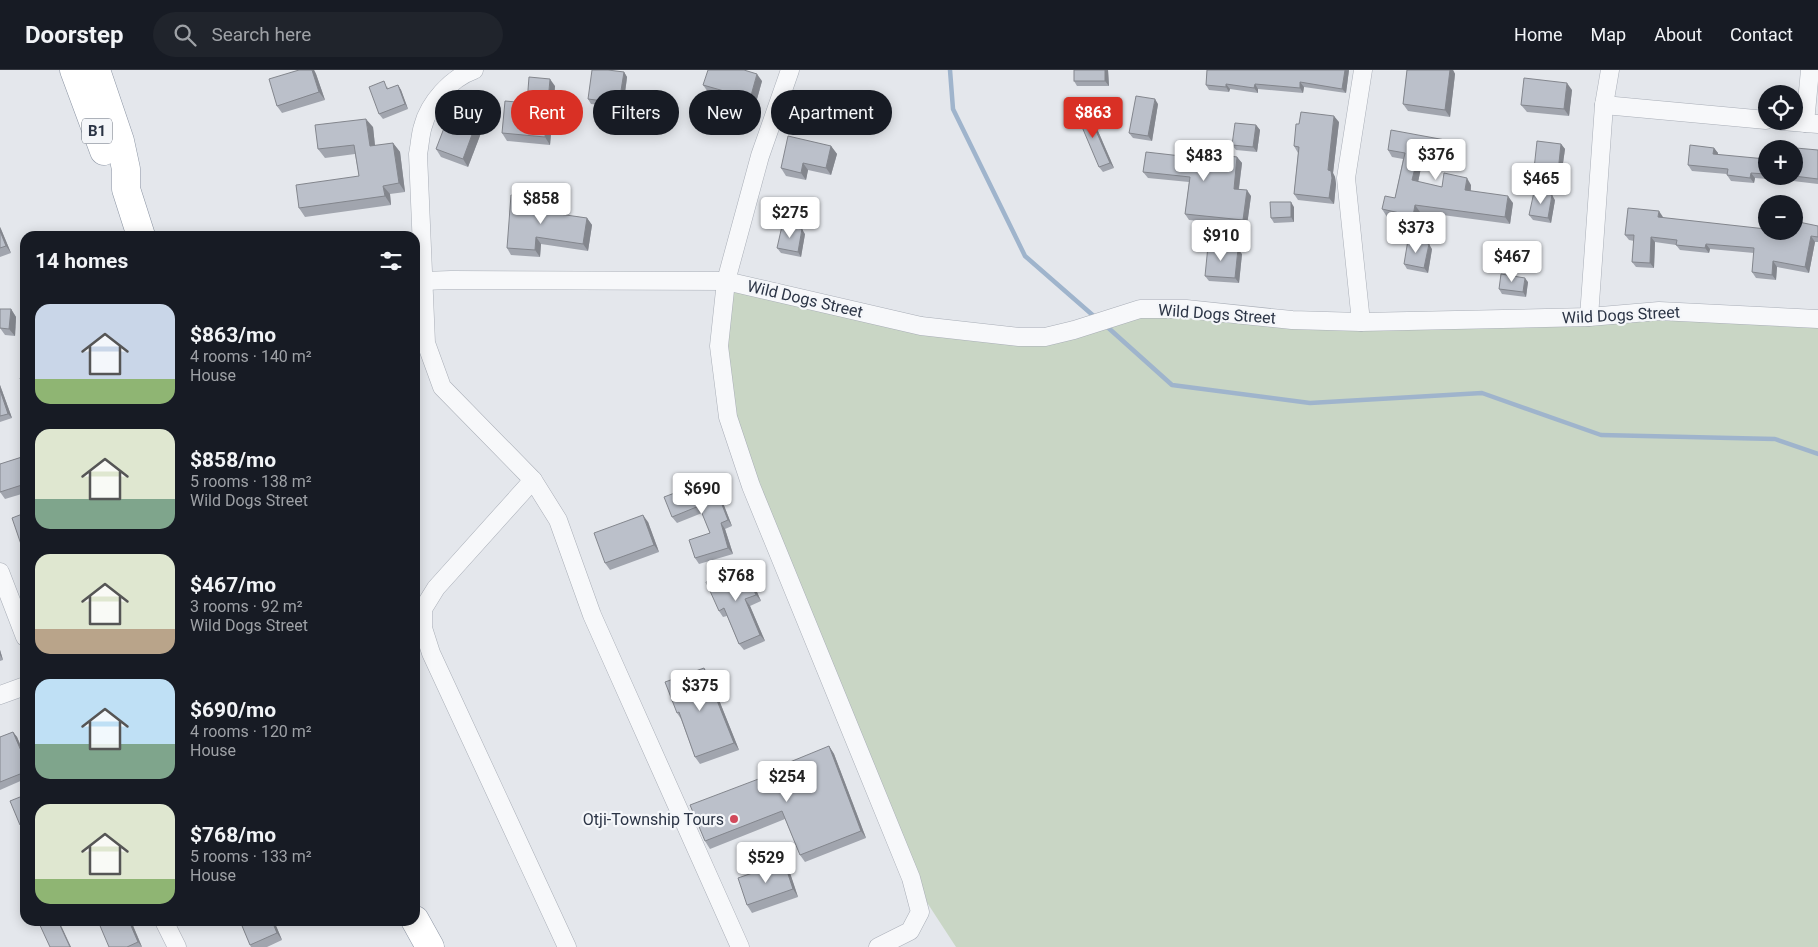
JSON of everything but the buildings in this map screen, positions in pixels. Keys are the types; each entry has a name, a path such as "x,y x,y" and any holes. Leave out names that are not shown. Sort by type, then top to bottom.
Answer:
{"highway":[{"name":"B1","path":"74,70 105,156 126,189 139,231"},
{"name":"B1","path":"96,70 120,142 126,169 126,189"},
{"path":"418,926 430,947"}],"street":[{"path":"419,231 418,154 423,126 431,106 447,87 474,70"},
{"path":"790,70 760,156 726,281 719,346 728,417 751,486 911,878 920,912 910,931 878,947"},
{"path":"1361,322 1346,178 1362,70"},
{"path":"1589,317 1604,105 1610,70"},
{"path":"1810,70 1811,124"},
{"path":"1604,105 1758,119"},
{"name":"Wild Dogs Street","path":"420,282 726,281 922,326 1018,337 1055,335 1140,309 1186,309 1292,320 1361,322 1589,317 1659,311 1818,319"},
{"path":"420,291 426,343 442,386 533,480 558,520 592,615 740,947"},
{"path":"533,480 436,588 423,609 423,628 431,653 567,947"},
{"path":"0,572 20,624"},
{"path":"0,695 20,688"},
{"path":"166,926 177,947"}],"green space":[{"path":"726,281 1019,337 1140,309 1487,320 1818,319 1818,947 956,947 911,878 728,417"}],"waterway":[{"path":"950,70 953,109 1025,256 1096,318"},
{"path":"1104,324 1172,385 1310,403 1482,393 1601,435 1775,439 1818,454"}],"place":[{"name":"Otji-Township Tours","path":"734,819"}]}
